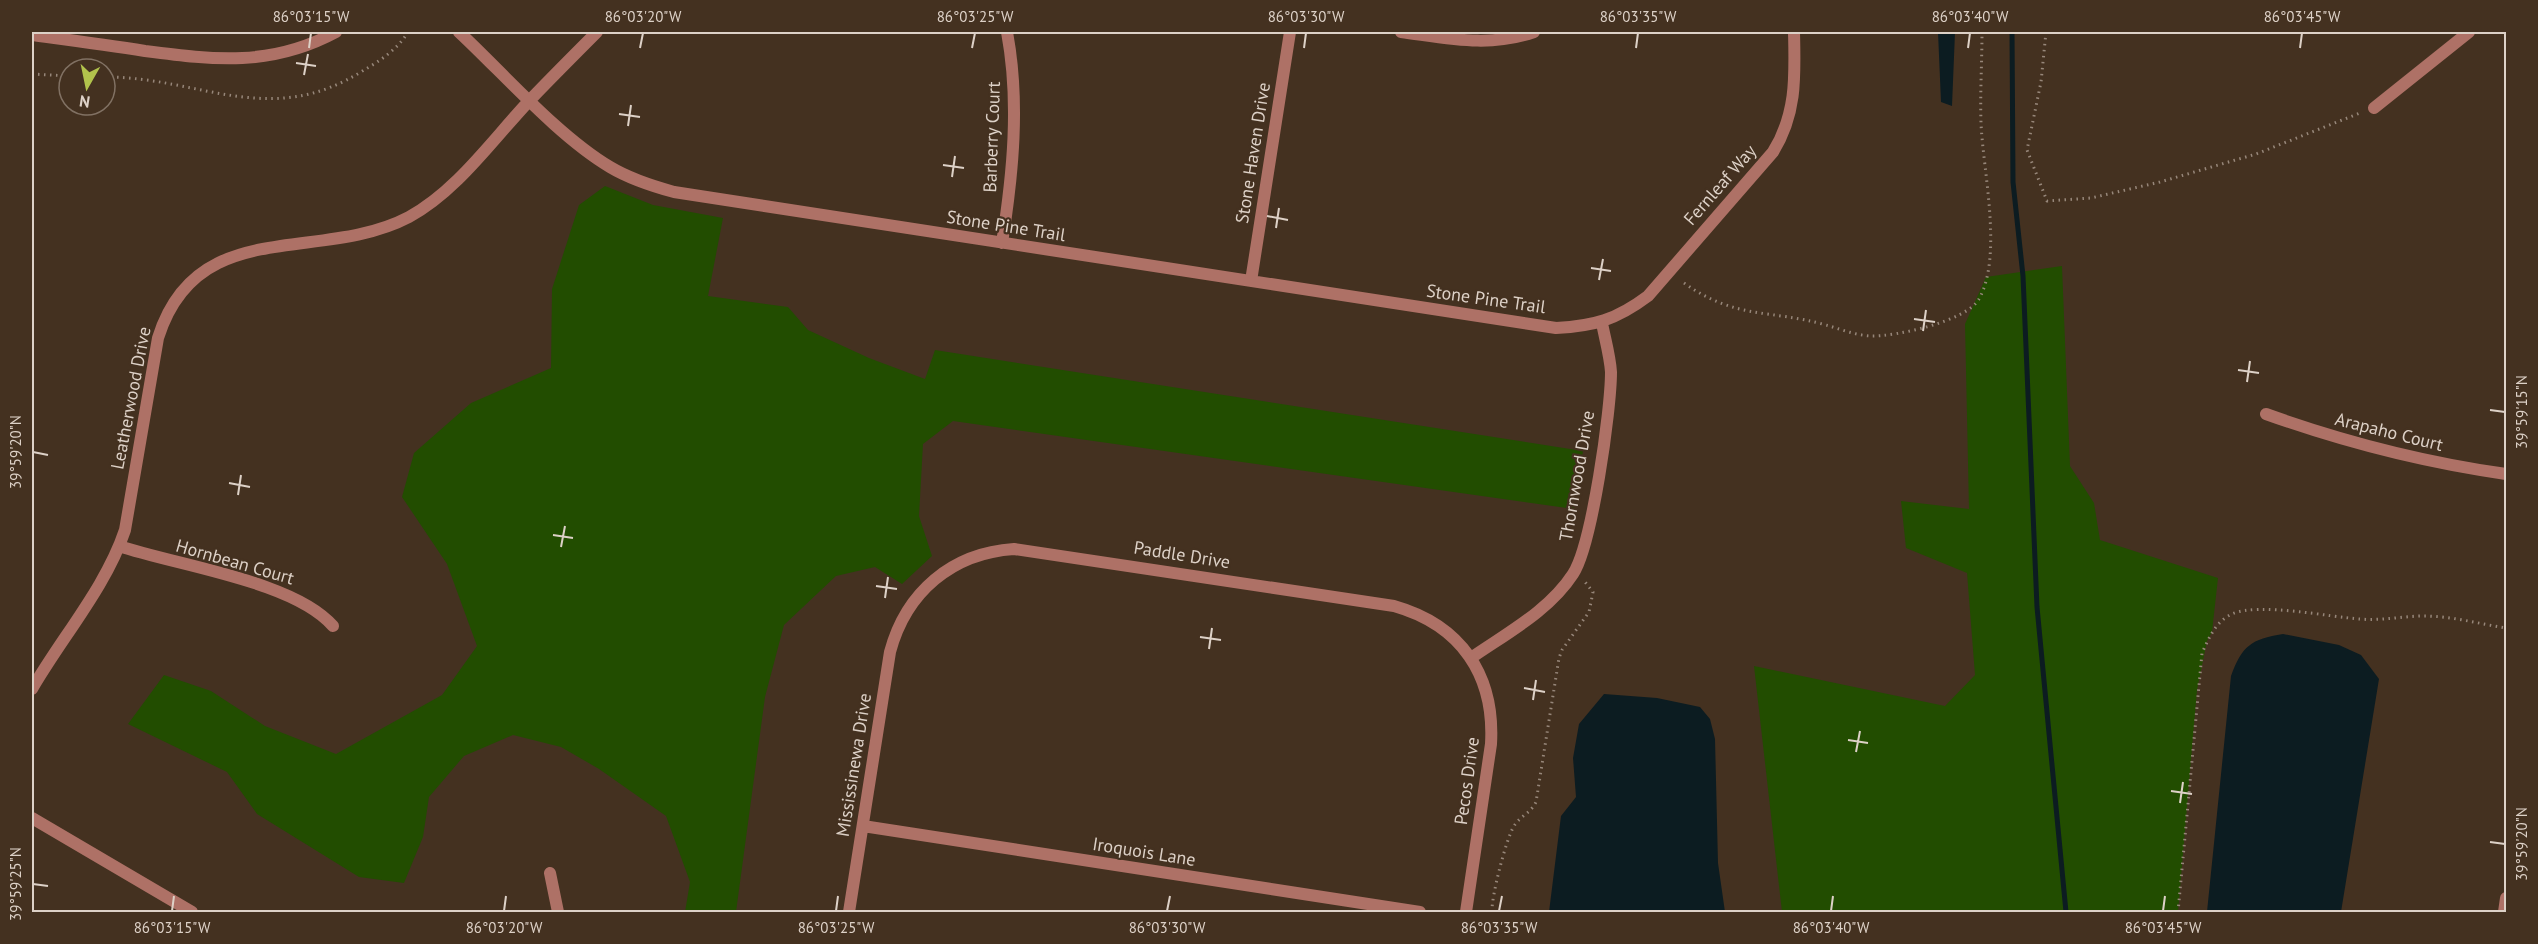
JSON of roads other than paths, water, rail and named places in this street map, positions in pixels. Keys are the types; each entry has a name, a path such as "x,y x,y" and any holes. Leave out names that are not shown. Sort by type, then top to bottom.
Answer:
{"street":[{"path":"32,35 94,38 188,57 237,60 287,52 336,32"},
{"name":"Stone Pine Trail","path":"459,32 596,158 623,174 652,186 684,194 1526,324 1556,328 1602,323"},
{"name":"Leatherwood Drive","path":"32,689 107,570 119,546 158,338 169,310 193,279 220,261 242,252 359,235 395,224 412,215 451,185 597,32"},
{"name":"Barberry Court","path":"1002,243 1014,130 1012,69 1007,32"},
{"name":"Stone Haven Drive","path":"1251,281 1290,32"},
{"path":"1401,32 1489,42 1515,39 1534,32"},
{"name":"Fernleaf Way","path":"1602,323 1633,307 1648,296 1773,152 1794,102 1794,32"},
{"path":"2374,108 2469,32"},
{"name":"Thornwood Drive","path":"1471,658 1542,608 1573,574 1588,530 1610,387 1610,366 1602,323"},
{"name":"Arapaho Court","path":"2266,414 2365,447 2424,461 2506,474"},
{"name":"Hornbean Court","path":"119,546 280,591 315,608 333,626"},
{"name":"Paddle Drive","path":"900,624 921,591 958,562 988,552 1021,549 1394,606 1432,621 1451,636 1471,658"},
{"name":"Mississinewa Drive","path":"849,912 890,652 900,624"},
{"name":"Pecos Drive","path":"1466,912 1492,729 1485,690 1471,658"},
{"path":"32,818 192,912"},
{"name":"Iroquois Lane","path":"863,826 1420,912"},
{"path":"550,873 558,912"},
{"path":"2504,912 2506,898"}],"waterway":[{"path":"2012,32 2013,182 2023,276 2037,607 2066,912"}]}
